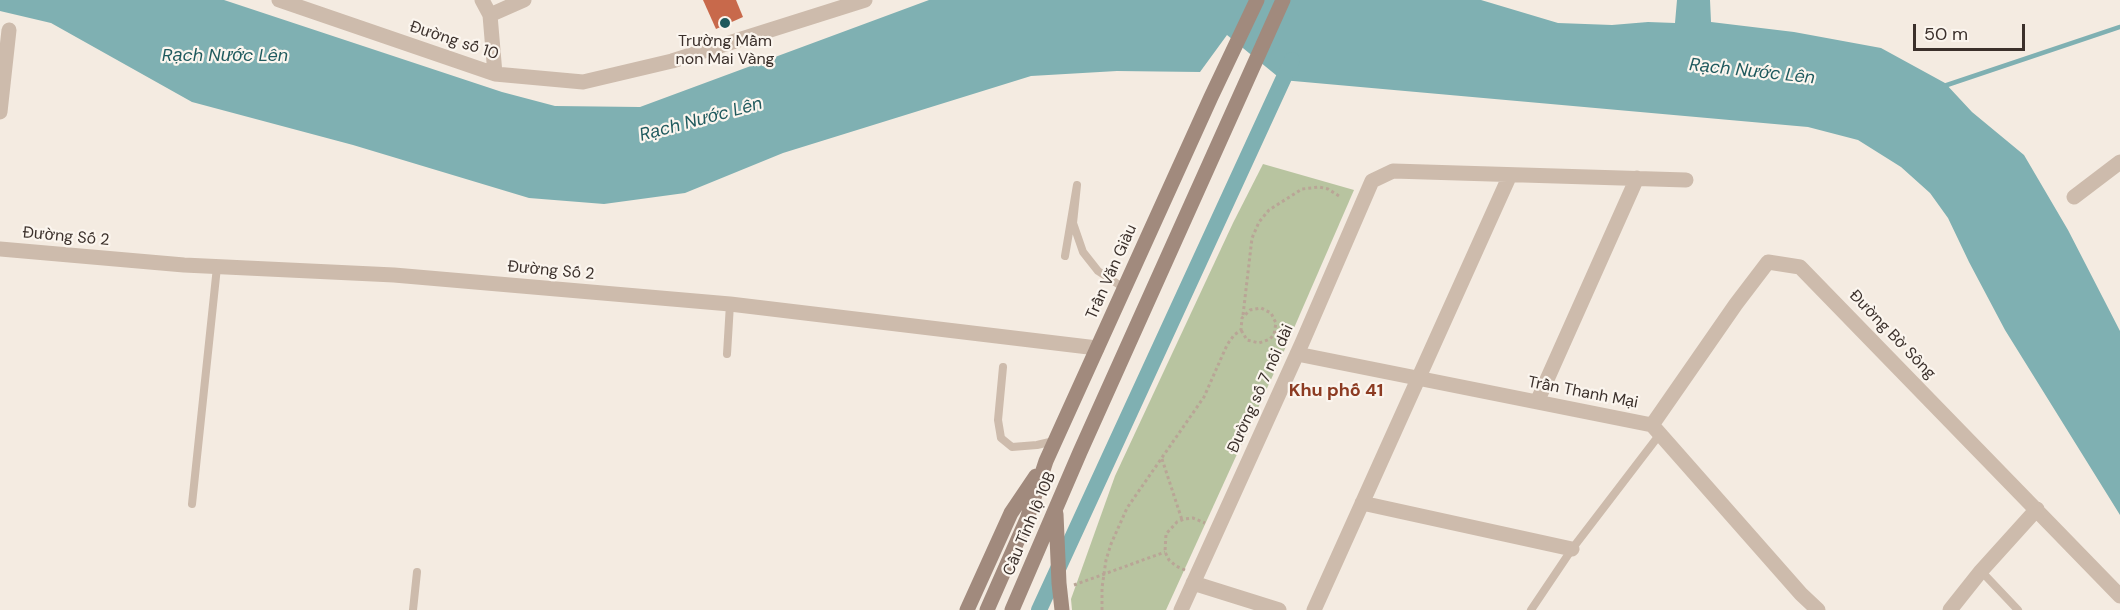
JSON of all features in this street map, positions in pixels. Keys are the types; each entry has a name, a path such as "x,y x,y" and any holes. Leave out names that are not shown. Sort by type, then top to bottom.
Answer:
{"main road":[{"name":"Trần Văn Giàu","path":"1037,489 1046,461 1210,97 1257,0"},
{"name":"Cầu Tỉnh lộ 10B","path":"1012,610 1080,452 1283,0"},
{"name":"Trần Văn Giàu","path":"967,610 1011,513 1046,461"},
{"name":"Cầu Tỉnh lộ 10B","path":"987,610 1027,519 1037,489"},
{"path":"1056,509 1059,590 1062,610"}],"street":[{"name":"Đường số 10","path":"279,0 495,74 583,82 672,61 861,1"},
{"path":"482,0 490,15 495,74"},
{"path":"490,15 524,0"},
{"path":"0,112 9,30"},
{"path":"2074,197 2120,162"},
{"name":"Đường số 7 nối dài","path":"1181,610 1297,354 1372,181 1393,171 1510,175"},
{"path":"1314,610 1510,175 1686,180"},
{"path":"1537,402 1637,178"},
{"name":"Đường Số 2","path":"0,249 217,267 394,275 730,304 1097,348"},
{"name":"Đường Bờ Sông","path":"1656,430 1736,304 1768,262 1800,267 2120,596"},
{"name":"Trần Thanh Mại","path":"1297,354 1537,402 1656,430"},
{"path":"1656,430 1801,594 1818,610"},
{"path":"1362,503 1572,549"},
{"path":"1950,610 2037,509"},
{"path":"1195,579 1279,610"}],"lane":[{"path":"1065,256 1077,185 1073,223 1083,252 1098,271 1124,288"},
{"path":"192,504 217,267"},
{"path":"728,354 730,304"},
{"path":"1003,367 998,420 1001,438 1012,447 1055,441"},
{"path":"1531,610 1656,430"},
{"path":"413,610 417,572"},
{"path":"1981,572 2018,610"}],"path":[{"path":"1242,318 1250,310 1261,308 1271,313 1276,323 1270,339 1259,343 1247,340 1241,330 1242,318 1251,238 1259,222 1269,210 1302,189 1319,187 1328,189 1339,196"},
{"path":"1102,610 1104,573 1111,544 1127,508 1204,397 1227,345 1241,330"},
{"path":"1162,459 1182,520"},
{"path":"1195,579 1169,560 1165,552 1166,534 1171,527 1182,520 1192,518 1218,528"},
{"path":"1059,590 1165,552"}],"green space":[{"path":"1263,164 1354,190 1284,351 1166,610 1072,610 1071,599 1115,476 1233,223"}],"water":[{"name":"Rạch Nước Lên","path":"0,0 224,0 502,92 555,106 640,107 929,0 1481,0 1558,23 1612,25 1648,22 1675,23 1677,0 1710,0 1711,22 1794,32 1881,48 1945,83 1972,112 2024,155 2068,230 2120,331 2120,515 2005,330 1948,218 1930,193 1901,167 1858,140 1808,127 1282,80 1227,35 1200,72 1117,71 1031,76 783,153 685,193 604,204 529,198 353,145 192,102 51,23 0,11"}],"building":[{"path":"703,0 736,0 743,17 716,29"}],"waterway":[{"path":"1941,87 2120,27"},
{"path":"1039,610 1292,60"}],"place":[{"name":"Trường Mầm non Mai Vàng","path":"725,23"}],"district":[{"name":"Khu phố 41","path":"1336,391"}]}
